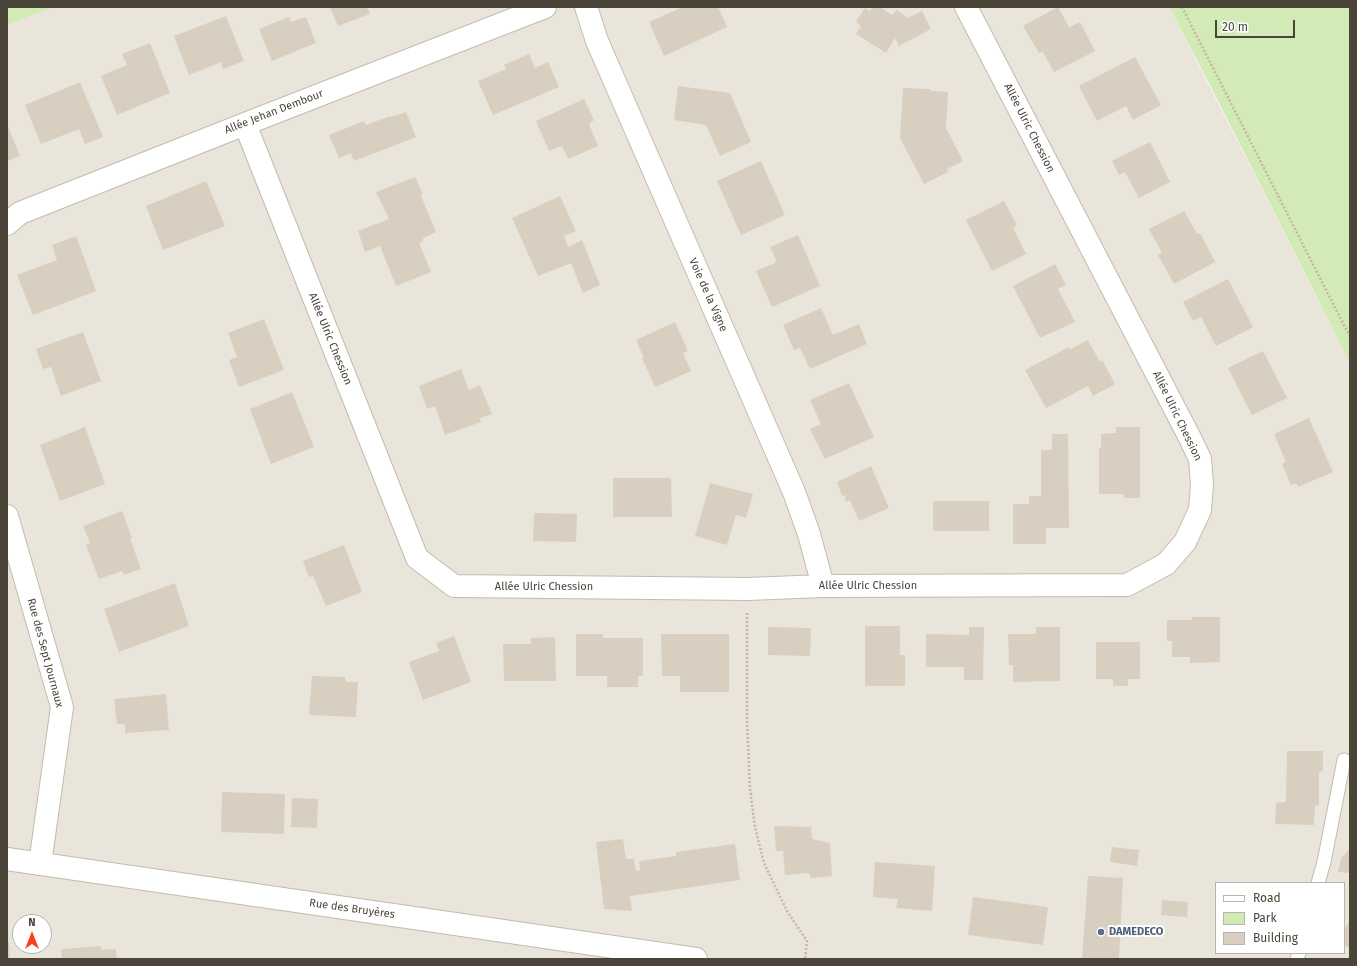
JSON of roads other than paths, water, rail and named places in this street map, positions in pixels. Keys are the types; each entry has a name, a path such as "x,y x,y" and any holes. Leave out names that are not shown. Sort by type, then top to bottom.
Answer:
{"street":[{"name":"Allée Jehan Dembour","path":"7,224 20,213 545,7"},
{"name":"Voie de la Vigne","path":"586,7 600,48 794,492 809,534 823,586"},
{"name":"Allée Ulric Chession","path":"245,124 417,558 454,586 748,588 823,586 1127,584 1166,564 1185,542 1200,510 1202,485 1200,459 1183,423 966,7"},
{"name":"Rue des Sept Journaux","path":"7,516 62,707 40,864"},
{"name":"Rue des Bruyères","path":"7,859 696,959"}],"lane":[{"path":"1318,882 1324,862 1344,760"}],"place":[{"name":"DAMEDECO","path":"1101,932"}]}
